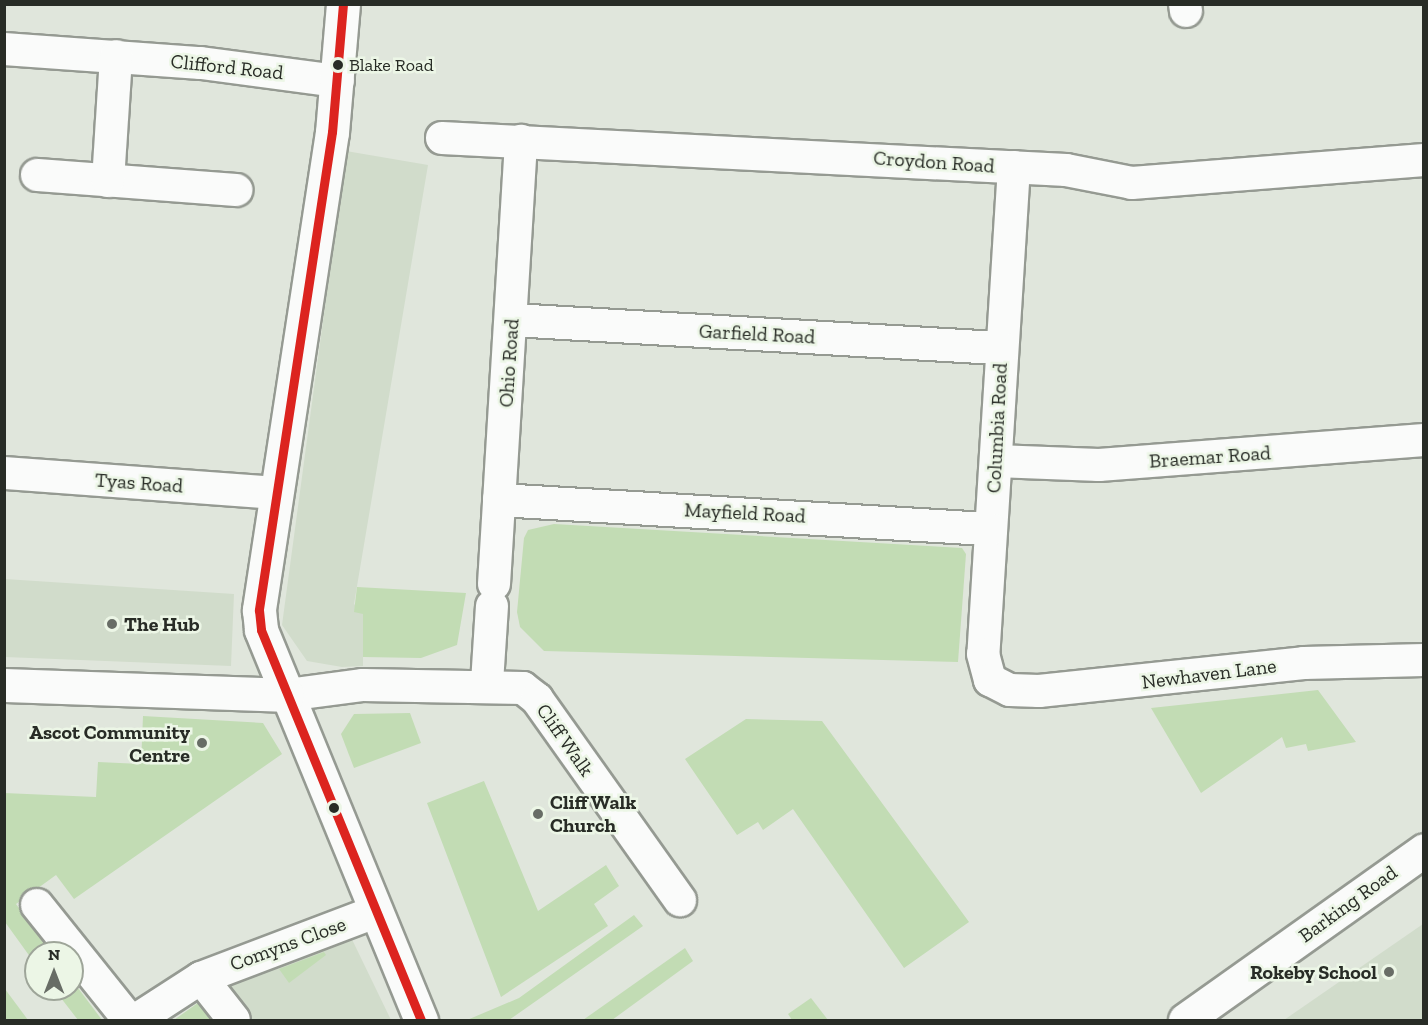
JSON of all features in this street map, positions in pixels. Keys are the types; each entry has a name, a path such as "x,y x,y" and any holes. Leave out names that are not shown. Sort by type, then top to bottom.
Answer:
{"street":[{"path":"343,4 338,81 274,493 260,610 261,630 421,1020"},
{"name":"Clifford Road","path":"4,50 116,56 338,81"},
{"path":"108,181 116,56"},
{"name":"Croydon Road","path":"442,138 1014,167 1132,183 1424,160"},
{"name":"Ohio Road","path":"487,683 512,320 521,141"},
{"name":"Columbia Road","path":"996,685 983,664 1014,167"},
{"path":"37,175 236,190"},
{"name":"Garfield Road","path":"512,320 1002,348"},
{"name":"Braemar Road","path":"996,461 1099,465 1424,440"},
{"name":"Tyas Road","path":"4,473 274,493"},
{"name":"Mayfield Road","path":"499,500 991,529"},
{"name":"Newhaven Lane","path":"996,685 1039,691 1304,663 1424,660"},
{"name":"Cliff Walk","path":"287,695 363,685 487,683 523,688 537,699 680,900"},
{"path":"4,685 287,695"},
{"name":"Barking Road","path":"1185,1020 1424,850"},
{"path":"37,905 129,1020"},
{"name":"Comyns Close","path":"136,1020 201,978 375,912"},
{"name":"Comyns Close","path":"201,978 234,1020"}],"shaded area":[{"path":"346,151 428,165 354,604 363,614 363,666 342,667 307,661 282,625"},
{"name":"The Hub","path":"5,579 234,594 231,666 5,657"},
{"name":"Rokeby School","path":"1423,924 1423,1020 1284,1020"},
{"path":"346,927 391,1020 244,1020 213,981"}],"green space":[{"path":"554,524 962,548 966,554 958,662 544,651 520,627 517,612 524,538 528,530"},
{"path":"357,587 466,593 457,645 421,658 363,657 363,614 354,612"},
{"path":"1318,690 1356,742 1308,751 1306,744 1286,748 1282,737 1201,793 1151,708"},
{"path":"410,713 421,743 354,768 341,734 354,714"},
{"path":"143,716 263,723 282,754 74,899 56,875 16,904 43,941 24,941 24,948 5,922 4,793 96,797 98,762 141,764"},
{"path":"746,719 822,721 969,922 904,968 793,809 763,830 758,822 737,835 685,759"},
{"path":"484,781 538,911 606,865 619,886 594,904 608,926 501,997 427,803"},
{"path":"634,915 643,926 509,1020 467,1020 519,998"},
{"path":"685,948 693,961 612,1020 583,1020"},
{"path":"324,952 326,955 289,983 279,969"},
{"path":"5,989 28,1020 5,1020"},
{"path":"209,995 216,1020 174,1020"},
{"path":"84,996 102,1020 78,1020 63,1001 84,1001"},
{"path":"811,998 828,1020 792,1020 788,1014"}],"transit line":[{"path":"343,4 332,132 259,610 261,630 421,1020"}],"place":[{"name":"Blake Road","path":"338,65"},
{"name":"The Hub","path":"112,624"},
{"name":"Ascot Community Centre","path":"202,743"},
{"name":"Cliff Walk Church","path":"538,814"},
{"name":"Rokeby School","path":"1389,972"}]}
